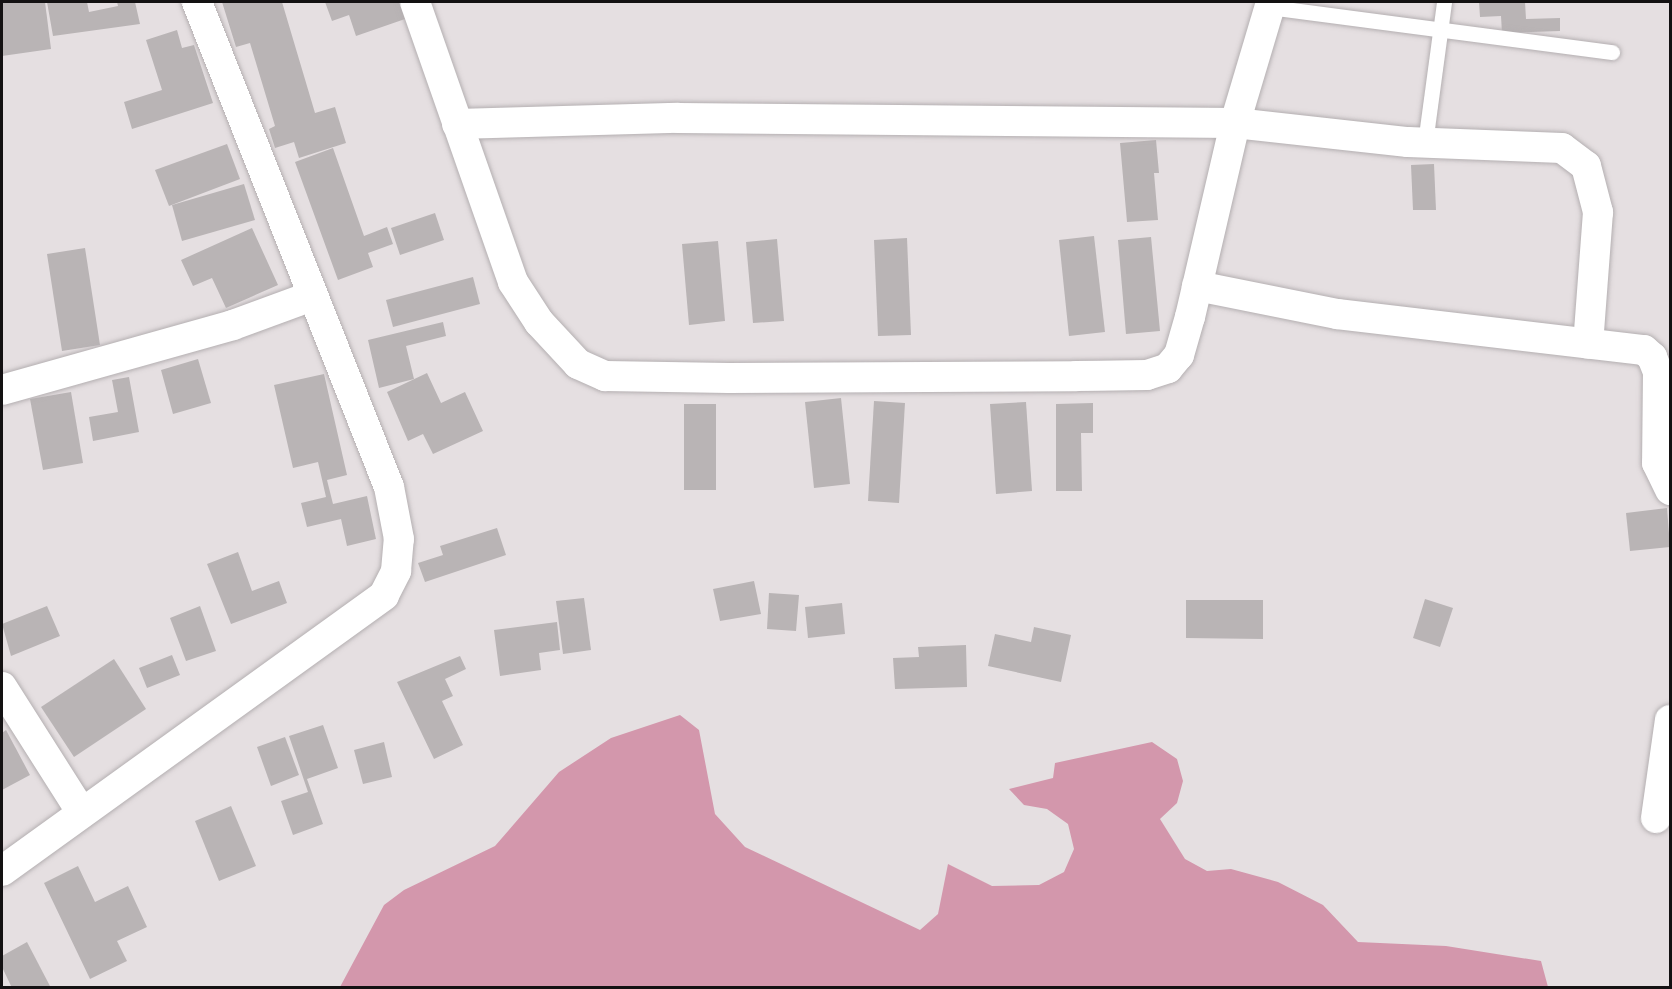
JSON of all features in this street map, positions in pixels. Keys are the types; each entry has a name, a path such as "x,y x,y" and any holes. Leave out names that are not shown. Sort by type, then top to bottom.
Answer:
{"street":[{"path":"2,871 384,595 391,584 399,539 389,487 197,2"},
{"path":"415,2 513,282 539,322 566,354 605,376 1158,373 1179,355 1235,123 1270,4"},
{"path":"457,124 678,118 1235,123 1425,143 1553,146 1579,157 1592,180 1598,220 1588,344"},
{"path":"1197,286 1337,314 1644,350 1656,364 1657,463 1671,490"},
{"path":"2,390 233,325 312,296"},
{"path":"2,687 82,813"},
{"path":"1656,818 1671,720"}],"lane":[{"path":"1425,143 1444,2"},
{"path":"1270,4 1441,28 1492,39 1612,52"}],"shaded area":[{"path":"680,715 699,730 715,814 745,847 920,930 938,914 948,864 992,886 1039,885 1064,872 1074,849 1068,824 1047,809 1024,805 1009,789 1053,778 1055,763 1152,742 1177,759 1183,781 1177,803 1160,819 1185,859 1207,871 1231,869 1278,882 1323,905 1358,942 1446,946 1541,961 1548,987 340,987 384,905 404,890 495,846 559,772 611,738"}],"building":[{"path":"2,2 45,2 51,49 2,56"},
{"path":"47,2 87,2 89,12 118,6 117,2 135,2 140,24 53,36"},
{"path":"222,2 282,2 315,113 335,107 346,143 299,158 294,142 275,148 269,129 275,126 250,43 236,47"},
{"path":"325,2 399,2 405,19 356,36 349,15 332,21"},
{"path":"1479,2 1525,2 1526,19 1560,18 1560,31 1502,33 1501,16 1480,17"},
{"path":"177,30 182,48 194,45 213,103 132,129 124,102 162,90 146,40"},
{"path":"1156,140 1159,173 1154,173 1158,220 1127,222 1120,143"},
{"path":"227,144 240,179 169,206 155,170"},
{"path":"333,148 364,236 387,227 393,244 368,253 373,267 338,280 295,162"},
{"path":"1434,164 1436,210 1413,210 1411,165"},
{"path":"244,184 255,220 182,241 172,205"},
{"path":"435,213 444,240 400,255 391,228"},
{"path":"252,228 278,285 226,308 212,278 193,286 181,260"},
{"path":"1094,236 1105,332 1069,336 1059,240"},
{"path":"1151,237 1160,331 1126,334 1118,240"},
{"path":"907,238 911,335 878,336 874,240"},
{"path":"777,239 784,321 753,323 746,242"},
{"path":"718,241 725,321 689,325 682,244"},
{"path":"85,248 100,345 62,351 47,254"},
{"path":"473,277 480,304 393,327 386,300"},
{"path":"443,322 446,336 406,346 414,379 379,388 368,340"},
{"path":"198,359 211,403 173,414 161,370"},
{"path":"427,373 441,403 465,392 483,431 433,454 423,434 408,441 387,392"},
{"path":"324,374 347,475 327,480 333,504 367,496 376,539 347,546 341,519 307,527 301,503 326,497 318,462 293,468 274,385"},
{"path":"129,377 139,432 93,441 89,417 118,412 112,380"},
{"path":"71,392 83,463 43,470 30,399"},
{"path":"841,398 850,484 814,488 805,402"},
{"path":"874,401 905,403 899,503 868,501"},
{"path":"1026,402 1032,491 996,494 990,404"},
{"path":"1093,403 1093,433 1081,433 1082,491 1056,491 1056,404"},
{"path":"684,404 716,404 716,490 684,490"},
{"path":"1667,508 1670,547 1630,551 1626,513"},
{"path":"497,528 506,555 425,582 418,563 443,555 440,546"},
{"path":"238,552 252,591 279,581 287,603 231,624 207,564"},
{"path":"754,581 761,614 720,621 713,589"},
{"path":"769,593 799,595 796,631 767,629"},
{"path":"584,598 591,650 563,654 556,601"},
{"path":"1425,599 1453,608 1440,647 1413,638"},
{"path":"1186,600 1263,600 1263,639 1186,638"},
{"path":"842,603 845,634 808,638 805,607"},
{"path":"47,606 60,636 11,656 2,624"},
{"path":"200,606 216,651 186,661 170,618"},
{"path":"557,622 560,650 539,653 541,670 500,676 494,630"},
{"path":"1034,627 1071,635 1061,682 988,666 995,634 1031,642"},
{"path":"966,645 967,687 895,689 893,658 919,657 918,647"},
{"path":"172,655 180,675 147,688 139,668"},
{"path":"460,656 466,669 445,679 453,696 442,701 463,745 434,759 397,682"},
{"path":"114,659 146,709 74,757 41,707"},
{"path":"323,725 338,768 307,779 323,824 293,835 281,801 308,792 289,736"},
{"path":"6,730 30,775 2,790 2,733"},
{"path":"285,737 299,775 271,786 257,747"},
{"path":"384,742 392,777 363,784 354,750"},
{"path":"231,806 256,866 219,881 195,821"},
{"path":"78,866 95,902 128,886 147,927 117,941 127,961 90,979 44,883"},
{"path":"27,942 51,988 12,988 2,967 2,956"}]}
